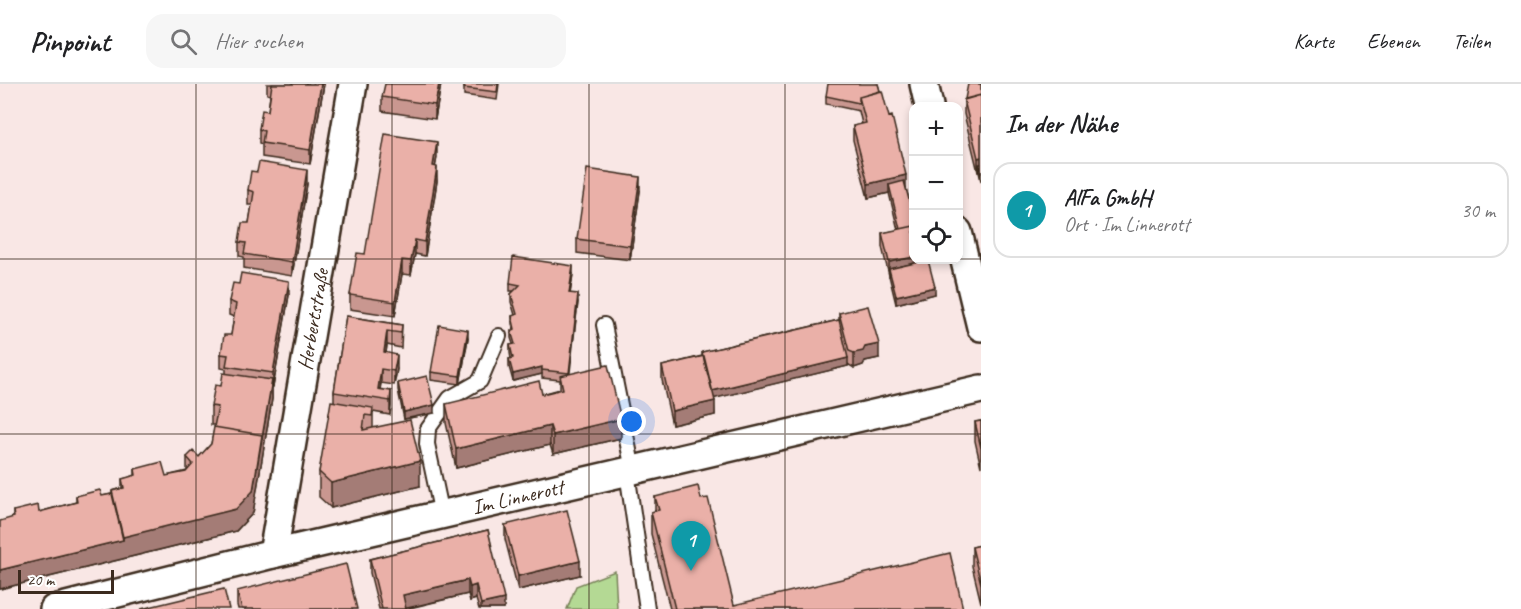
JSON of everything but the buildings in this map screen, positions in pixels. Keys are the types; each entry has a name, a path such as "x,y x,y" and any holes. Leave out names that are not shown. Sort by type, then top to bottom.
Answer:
{"street":[{"name":"Herbertstraße","path":"273,554 353,84"},
{"path":"963,253 981,327"},
{"name":"Im Linnerott","path":"54,609 273,554 981,389"}],"lane":[{"path":"604,325 630,471 647,609"},
{"path":"442,515 428,444 428,429 450,398 480,381 499,336"}],"green space":[{"path":"615,571 617,609 567,609 576,586"}],"place":[{"name":"AlFa GmbH","path":"691,571"}]}
